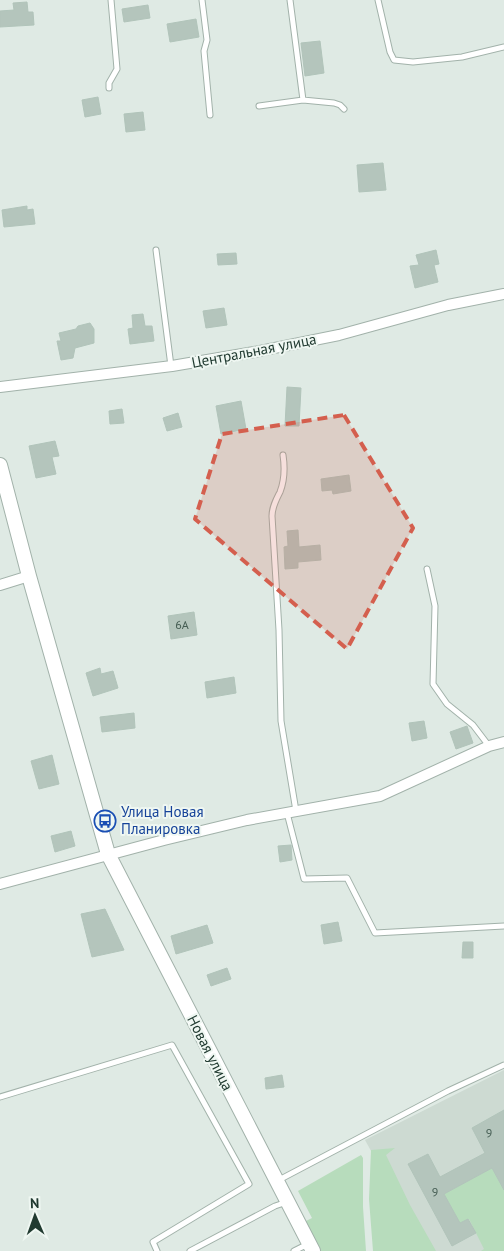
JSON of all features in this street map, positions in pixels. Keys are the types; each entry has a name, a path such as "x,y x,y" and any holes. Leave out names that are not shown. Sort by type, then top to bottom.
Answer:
{"street":[{"name":"Центральная улица","path":"0,387 172,366 338,335 448,305 504,295"},
{"name":"Новая улица","path":"0,465 29,576 108,854 311,1247"},
{"path":"0,585 29,576"},
{"path":"0,883 174,838 292,812 380,796 489,746 504,742"}],"lane":[{"path":"109,88 109,83 117,69 111,0"},
{"path":"202,0 207,40 204,51 210,115"},
{"path":"290,0 303,100"},
{"path":"378,0 390,52 394,60 413,62 462,57 504,46"},
{"path":"259,106 303,100 334,103 344,109"},
{"path":"156,250 172,366"},
{"path":"283,455 285,469 283,480 272,508 279,630 281,721 292,812 304,879 347,878 375,933 504,926"},
{"path":"427,569 435,606 433,684 447,704 473,724 489,746"},
{"path":"0,1097 172,1045 249,1184 153,1242 157,1251"},
{"path":"277,1182 448,1091 504,1066"},
{"path":"190,1251 275,1206 287,1202"},
{"path":"294,1251 311,1247"}],"highlighted area":[{"path":"344,415 413,528 347,649 195,519 222,434"}],"shaded area":[{"path":"504,1070 504,1251 426,1251 365,1140"}],"green space":[{"path":"395,1148 386,1155 410,1205 436,1251 373,1251 369,1199 371,1150"},
{"path":"361,1155 363,1158 363,1207 366,1251 319,1251 304,1222 312,1218 298,1191"},
{"path":"492,1168 504,1190 504,1251 481,1251 484,1249 469,1219 460,1223 444,1194"}],"building":[{"path":"27,2 28,12 33,12 34,25 0,27 0,11 14,10 13,3"},
{"path":"148,5 150,18 124,22 122,9"},
{"path":"196,19 199,37 170,42 167,24"},
{"path":"320,41 324,73 305,76 301,43"},
{"path":"98,97 101,114 85,117 82,100"},
{"path":"143,112 145,130 126,132 124,114"},
{"path":"383,163 386,190 359,192 357,165"},
{"path":"27,206 27,210 33,209 35,224 4,227 2,210"},
{"path":"436,250 439,264 434,265 438,282 415,288 410,266 419,265 416,255"},
{"path":"236,253 237,264 218,265 217,254"},
{"path":"224,308 227,325 206,328 203,311"},
{"path":"143,314 145,326 152,326 154,341 130,344 128,329 133,328 132,315"},
{"path":"90,323 94,329 94,343 75,348 73,358 61,360 57,341 61,341 59,333"},
{"path":"287,387 301,388 299,426 285,426"},
{"path":"241,401 246,429 221,434 216,406"},
{"path":"122,409 124,423 110,424 109,411"},
{"path":"178,413 182,427 167,431 163,418"},
{"path":"55,441 59,456 52,457 56,474 36,478 29,446"},
{"path":"349,475 351,491 333,494 332,490 322,491 321,479"},
{"path":"298,530 299,547 320,545 321,560 298,562 298,568 285,569 284,547 288,546 287,531"},
{"path":"194,612 197,635 171,639 168,616"},
{"path":"100,668 101,674 113,671 118,688 93,696 86,673"},
{"path":"234,677 236,693 207,698 205,682"},
{"path":"134,713 135,728 102,732 100,717"},
{"path":"424,721 427,738 412,741 409,723"},
{"path":"467,726 473,743 456,749 450,732"},
{"path":"52,755 59,784 39,789 31,761"},
{"path":"71,831 75,846 55,852 51,836"},
{"path":"291,845 292,860 280,862 278,846"},
{"path":"105,909 124,950 92,957 81,914"},
{"path":"338,922 342,941 324,944 321,925"},
{"path":"207,925 213,943 176,954 171,936"},
{"path":"463,942 473,942 473,958 462,958"},
{"path":"227,968 231,979 211,986 207,975"},
{"path":"282,1075 284,1087 266,1089 265,1078"},
{"path":"504,1110 504,1190 492,1168 444,1194 460,1223 468,1219 476,1233 452,1246 408,1164 428,1154 440,1177 485,1153 472,1128"}],"place":[{"name":"Улица Новая Планировка","path":"105,821"}]}
